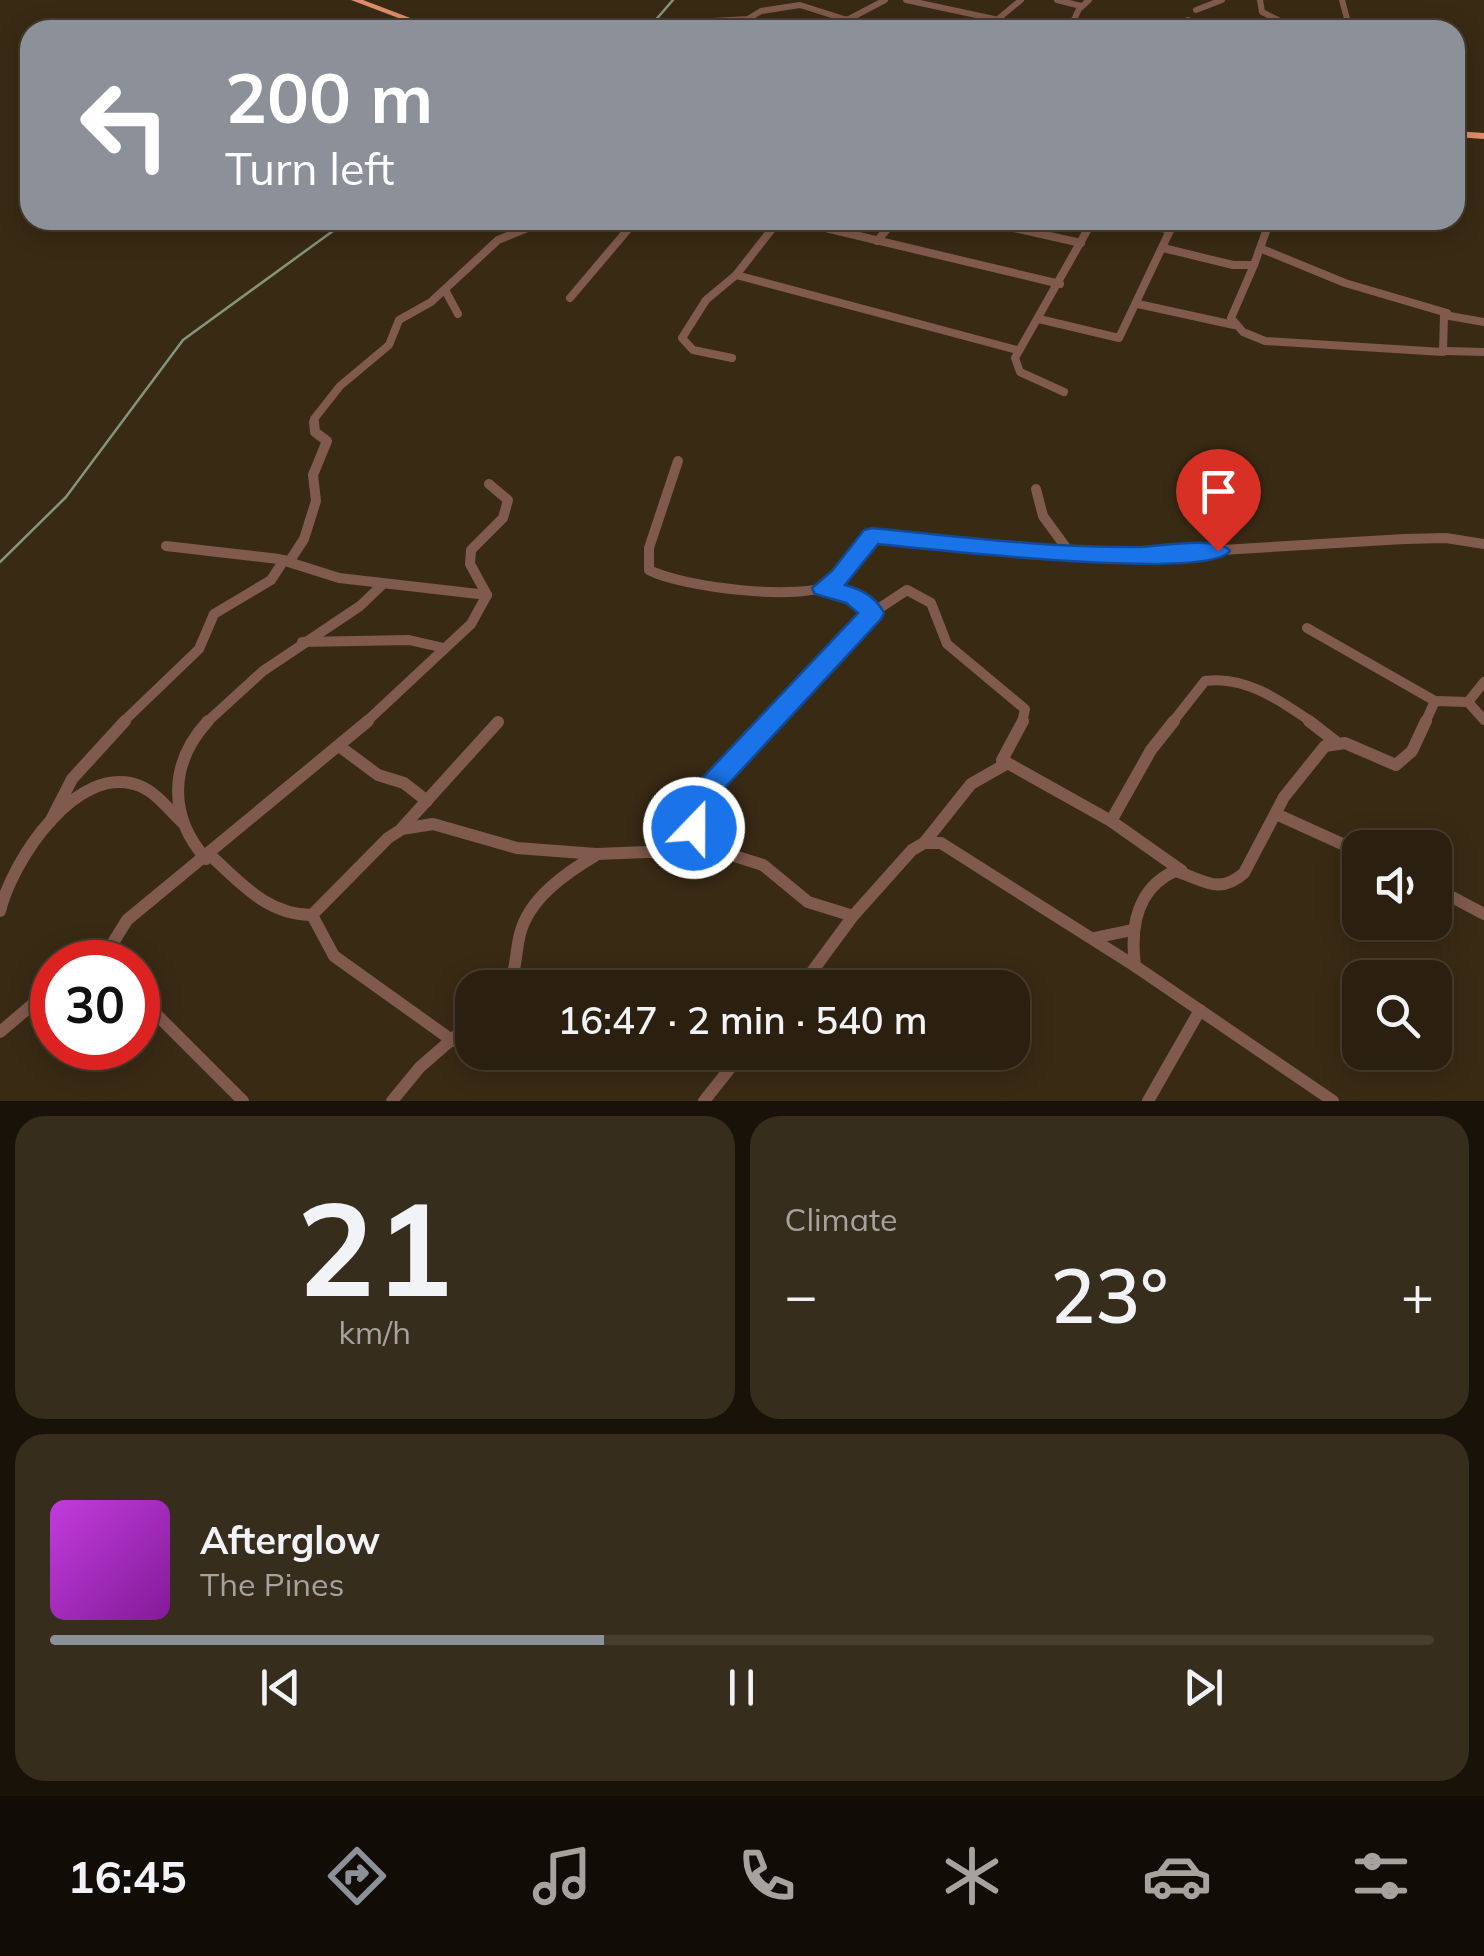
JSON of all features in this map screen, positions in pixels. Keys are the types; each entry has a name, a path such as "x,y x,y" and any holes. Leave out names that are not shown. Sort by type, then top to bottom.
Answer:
{"highway":[{"path":"355,0 410,20"}],"street":[{"path":"736,20 794,6 814,7 847,20 885,0"},
{"path":"906,0 997,20 1021,0"},
{"path":"1057,0 1081,6"},
{"path":"1073,20 1089,0"},
{"path":"1196,10 1222,0"},
{"path":"1260,0 1262,12 1278,20"},
{"path":"50,822 52,812 83,768 201,647 214,614 230,602 270,584 304,538 316,502 313,476 327,441 316,432 314,419 340,386 389,345 399,320 445,290 498,240 523,230"},
{"path":"570,298 625,230"},
{"path":"732,358 693,350 685,346 682,338 706,300 736,275 771,230"},
{"path":"834,230 1060,284"},
{"path":"877,240 886,230"},
{"path":"1032,230 1081,243"},
{"path":"1064,392 1020,372 1015,366 1017,350 1060,284 1087,230"},
{"path":"1039,319 1119,338 1170,230"},
{"path":"1234,325 1231,312 1250,283 1267,230"},
{"path":"1163,248 1233,265 1254,265"},
{"path":"1262,249 1354,286 1484,322"},
{"path":"736,275 1017,350"},
{"path":"445,290 458,314"},
{"path":"1138,304 1234,325 1254,338 1284,345 1484,352"},
{"path":"1446,351 1442,318 1448,313"},
{"path":"678,461 649,548 647,561 654,576 785,591 823,588 854,596 872,613"},
{"path":"487,595 472,568 470,552 477,541 504,520 509,508 508,500 489,484"},
{"path":"1036,490 1043,516 1070,553"},
{"path":"823,588 840,577 872,536 1138,555 1404,539 1446,538 1484,544"},
{"path":"166,546 287,561 320,574 383,584 487,595"},
{"path":"383,584 365,603 302,642 214,716 185,748 179,760 183,823 192,844 268,906 295,917 312,914 388,838 402,829 498,722"},
{"path":"854,916 808,902 763,866 728,854 699,838 694,828 700,798 872,613 900,593 916,592 932,603 947,644 1022,704 1023,724 1001,756 1006,764 1111,821 1182,871 1216,888 1232,886 1244,874 1308,761 1322,746 1336,742"},
{"path":"113,940 127,920 339,746 471,624 487,595"},
{"path":"1307,628 1436,701 1468,702 1484,720"},
{"path":"302,642 408,640 444,648"},
{"path":"1111,821 1151,750 1206,680 1224,678 1260,692 1291,708 1336,742 1379,761 1396,764 1412,751 1436,701"},
{"path":"1468,702 1484,682"},
{"path":"339,746 378,775 404,783 427,801"},
{"path":"924,844 971,784 1006,764"},
{"path":"0,911 10,881 50,822 79,794 112,782 135,784 154,794 183,823"},
{"path":"1276,814 1342,844"},
{"path":"402,829 445,825 517,848 596,854 728,854"},
{"path":"814,970 912,850 924,844 941,843 1135,966 1333,1101"},
{"path":"517,970 525,920 568,873 596,854"},
{"path":"1135,966 1132,930 1149,891 1166,874 1182,871"},
{"path":"1452,897 1484,914"},
{"path":"312,914 334,956 453,1041 420,1067 392,1101"},
{"path":"1092,939 1132,930"},
{"path":"0,1032 30,1007"},
{"path":"1148,1101 1200,1010"},
{"path":"160,1017 243,1101"},
{"path":"704,1101 729,1070"}],"waterway":[{"path":"656,20 673,0"},
{"path":"0,562 66,497 183,340 334,230"}],"route":[{"path":"694,828 694,812 711,784 872,613 854,596 823,588 840,577 865,540 872,536 1029,552 1138,555 1218,551"}]}
